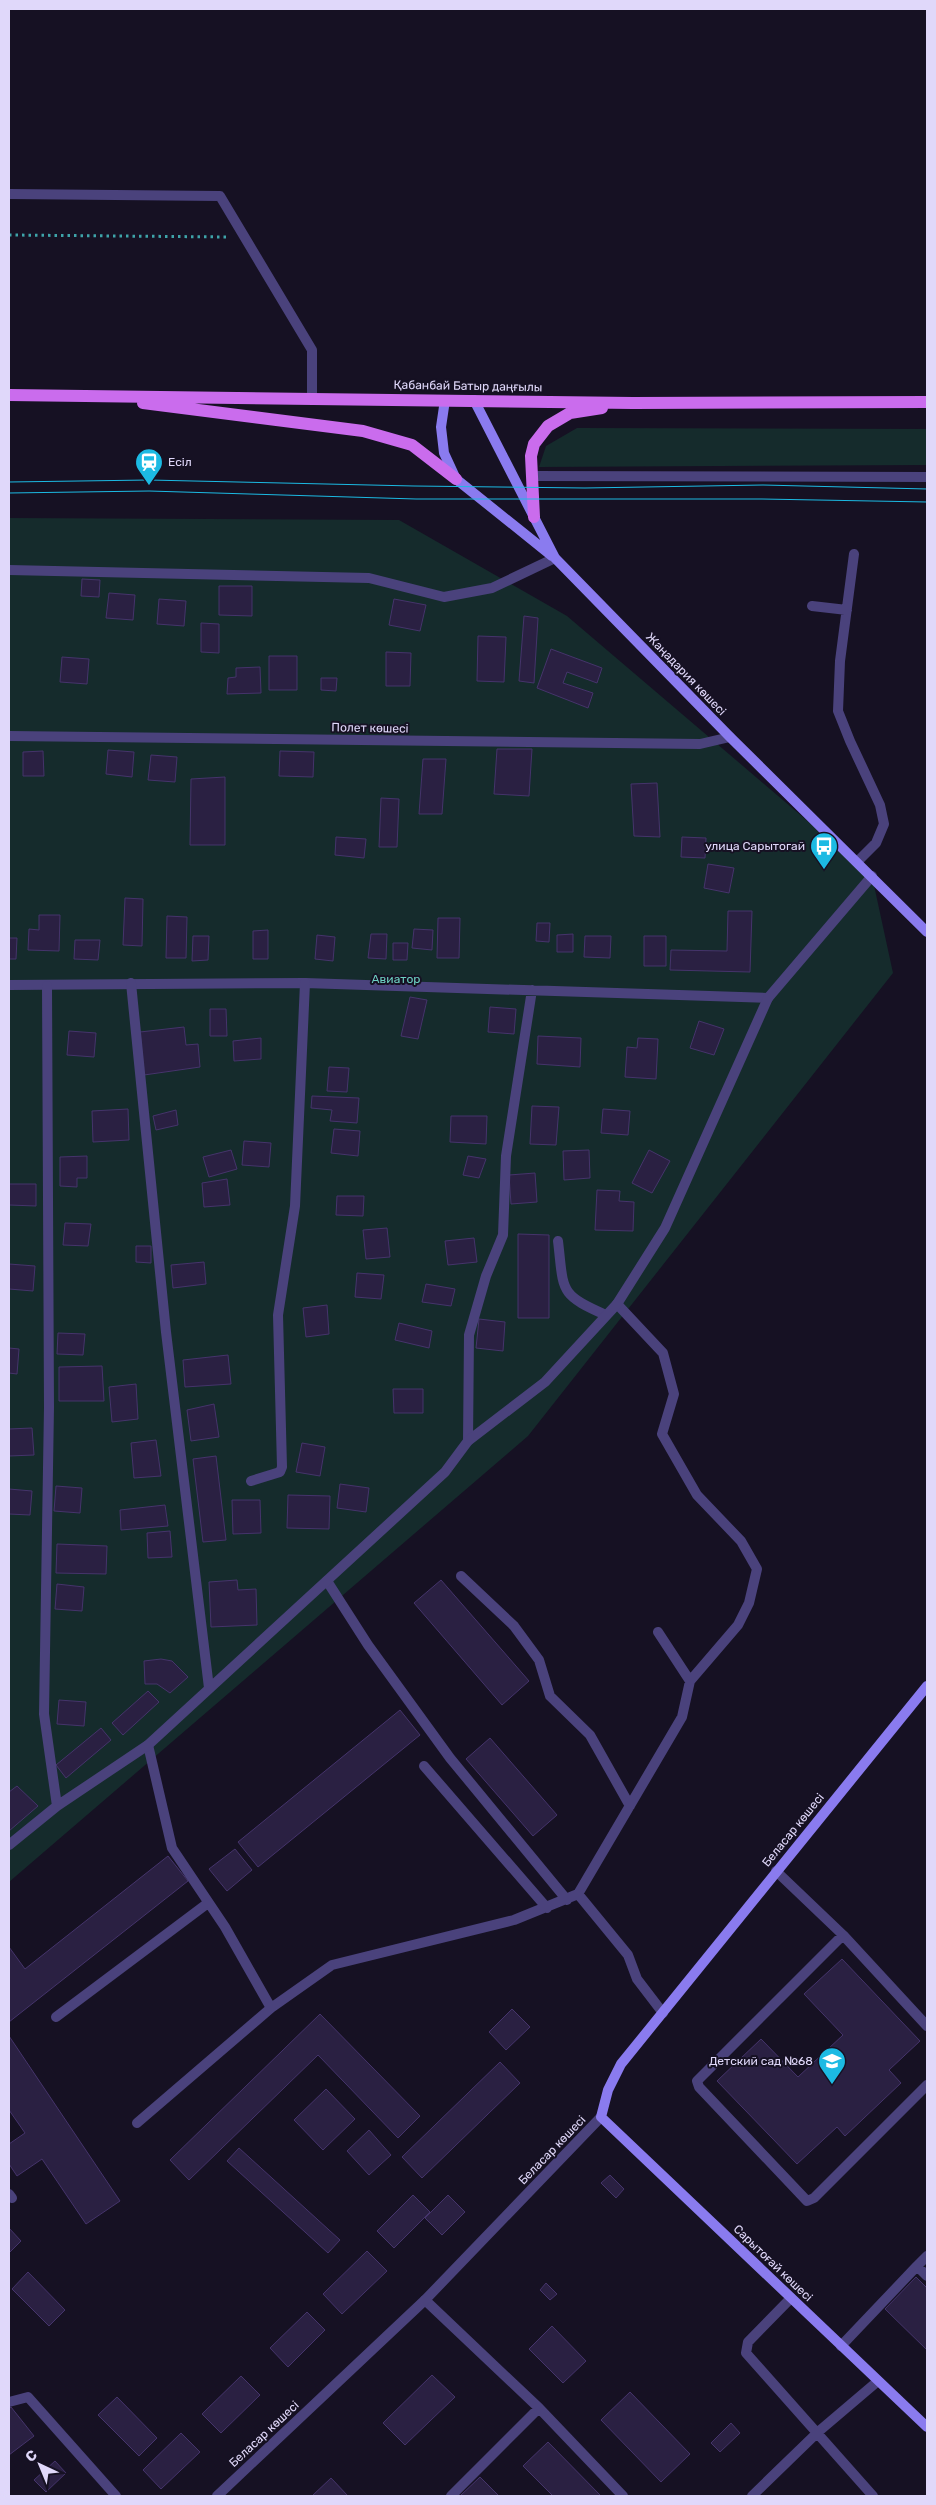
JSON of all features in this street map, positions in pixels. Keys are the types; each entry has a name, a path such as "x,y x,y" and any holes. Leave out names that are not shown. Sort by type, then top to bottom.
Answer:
{"main road":[{"name":"Қабанбай Батыр даңғылы","path":"9,395 312,397 633,403 927,402"},
{"path":"81,395 363,432 412,445 456,479"},
{"path":"534,517 531,456 534,444 548,426 570,413 633,403"}],"street":[{"path":"9,194 220,196 312,350 312,397"},
{"path":"9,570 369,578 444,597 492,588 555,558 456,479 444,453 440,427 445,400"},
{"name":"Жаңадария көшесі","path":"474,400 555,558 730,737 927,932"},
{"path":"532,476 927,477"},
{"path":"854,554 840,661 838,711 850,742 880,805 884,824 876,843 857,862"},
{"path":"812,606 847,610"},
{"name":"Полет көшесі","path":"9,736 700,744 730,737"},
{"path":"9,1845 57,1806 148,1745 445,1472 468,1441 545,1382 617,1304 665,1228 768,998 872,876"},
{"path":"131,983 166,1332 210,1688"},
{"path":"9,985 305,983 768,998"},
{"path":"251,1481 280,1472 282,1467 278,1315 295,1206 305,983"},
{"path":"47,986 49,1407 44,1714 57,1806"},
{"path":"468,1441 469,1335 486,1276 503,1235 506,1156 532,990"},
{"path":"558,1241 563,1285 572,1299 606,1315"},
{"path":"137,2123 271,2008 332,1965 514,1920 578,1894 682,1717 690,1681 738,1625 749,1603 757,1569 742,1541 696,1495 662,1434 674,1394 663,1354 617,1304"},
{"path":"461,1576 514,1626 539,1660 550,1696 590,1735 630,1806"},
{"path":"327,1581 368,1645 450,1758 566,1900"},
{"path":"658,1632 690,1681"},
{"name":"Беласар көшесі","path":"217,2496 424,2300 601,2117 608,2090 621,2064 927,1686"},
{"path":"148,1745 172,1848 208,1902 271,2008"},
{"path":"424,1766 547,1908"},
{"path":"776,1871 843,1935 927,2026"},
{"path":"578,1894 628,1955 638,1979 663,2013"},
{"path":"56,2016 208,1902"},
{"path":"843,1935 697,2081 699,2087 807,2201 814,2198 927,2085"},
{"name":"Сарытоғай көшесі","path":"601,2117 927,2428"},
{"path":"841,2346 927,2256"},
{"path":"917,2266 927,2276"},
{"path":"791,2298 748,2342 746,2353 873,2496"},
{"path":"424,2300 540,2408 623,2496"},
{"path":"752,2496 818,2432 878,2381"},
{"path":"9,2402 28,2398 116,2496"},
{"path":"451,2496 540,2408"}],"path":[{"path":"9,235 246,237"}],"green space":[{"path":"577,428 927,429 927,465 539,467 546,446"},
{"name":"Авиатор","path":"9,518 399,520 567,616 872,876 893,973 528,1436 9,1882"}],"building":[{"path":"82,579 100,580 99,597 81,596"},
{"path":"219,586 252,586 252,616 219,615"},
{"path":"109,593 135,595 133,620 106,618"},
{"path":"159,599 186,601 184,626 157,624"},
{"path":"394,599 426,605 420,631 389,625"},
{"path":"524,616 538,618 534,683 519,681"},
{"path":"201,623 219,624 219,653 201,652"},
{"path":"478,636 506,637 504,682 477,681"},
{"path":"551,649 602,668 597,683 567,672 563,683 593,693 588,708 537,688"},
{"path":"386,652 411,653 410,686 386,686"},
{"path":"269,656 297,656 297,690 269,690"},
{"path":"62,657 89,659 87,684 60,682"},
{"path":"260,667 261,693 227,694 228,678 236,677 236,668"},
{"path":"321,678 337,678 336,691 321,690"},
{"path":"497,749 532,749 529,796 494,794"},
{"path":"108,750 134,752 132,777 106,774"},
{"path":"43,751 44,776 23,776 23,752"},
{"path":"280,751 314,752 313,777 279,776"},
{"path":"151,755 177,757 175,782 148,780"},
{"path":"423,759 446,759 442,814 419,814"},
{"path":"225,777 225,845 190,845 191,779"},
{"path":"657,783 660,837 634,836 631,784"},
{"path":"381,798 399,799 397,847 379,847"},
{"path":"336,837 366,839 364,858 335,855"},
{"path":"682,837 706,838 705,858 681,857"},
{"path":"708,864 734,868 729,893 704,888"},
{"path":"125,898 143,899 142,946 123,945"},
{"path":"728,911 752,911 750,972 670,970 671,950 727,951"},
{"path":"39,915 60,915 59,951 28,950 29,929 39,930"},
{"path":"167,916 187,917 186,958 166,958"},
{"path":"438,918 460,918 459,958 437,958"},
{"path":"537,923 550,923 549,942 536,941"},
{"path":"414,929 433,930 432,950 412,948"},
{"path":"268,930 268,959 253,959 253,931"},
{"path":"371,934 387,934 386,959 368,958"},
{"path":"573,934 573,952 557,952 557,935"},
{"path":"317,935 335,937 333,961 315,959"},
{"path":"193,936 209,936 208,960 192,961"},
{"path":"585,936 611,936 610,958 584,957"},
{"path":"644,936 666,936 666,966 644,966"},
{"path":"9,938 17,938 16,959 9,959"},
{"path":"75,940 100,940 98,960 74,959"},
{"path":"393,943 408,943 407,960 393,960"},
{"path":"410,997 427,1000 418,1039 401,1036"},
{"path":"490,1007 516,1009 514,1034 488,1032"},
{"path":"210,1009 226,1009 227,1036 210,1036"},
{"path":"699,1021 724,1029 714,1055 690,1048"},
{"path":"184,1027 186,1045 198,1044 200,1067 144,1075 140,1032"},
{"path":"69,1031 96,1033 94,1057 67,1055"},
{"path":"538,1036 581,1038 580,1067 537,1064"},
{"path":"261,1038 261,1059 234,1061 233,1041"},
{"path":"638,1038 658,1039 656,1079 625,1077 627,1047 637,1048"},
{"path":"329,1067 349,1068 347,1092 327,1091"},
{"path":"312,1096 359,1098 357,1123 330,1121 332,1110 311,1108"},
{"path":"532,1106 559,1107 556,1145 530,1144"},
{"path":"128,1109 129,1140 93,1142 92,1111"},
{"path":"603,1109 630,1111 628,1135 601,1133"},
{"path":"176,1110 178,1125 156,1130 153,1116"},
{"path":"451,1116 487,1116 486,1144 450,1142"},
{"path":"334,1129 360,1131 358,1156 331,1153"},
{"path":"244,1141 271,1143 269,1167 242,1165"},
{"path":"231,1150 237,1169 209,1177 203,1157"},
{"path":"589,1150 590,1178 564,1180 563,1151"},
{"path":"649,1150 670,1161 652,1193 632,1183"},
{"path":"87,1156 87,1178 77,1178 77,1187 60,1186 60,1157"},
{"path":"468,1156 486,1159 479,1178 463,1175"},
{"path":"535,1173 537,1202 511,1204 509,1175"},
{"path":"227,1179 230,1205 204,1207 202,1183"},
{"path":"9,1184 36,1184 36,1206 9,1205"},
{"path":"597,1190 620,1191 619,1201 634,1202 633,1231 595,1230"},
{"path":"337,1196 364,1196 363,1216 336,1215"},
{"path":"65,1223 91,1224 88,1246 63,1245"},
{"path":"387,1228 390,1257 366,1259 363,1230"},
{"path":"518,1234 549,1235 549,1318 518,1318"},
{"path":"474,1238 477,1262 448,1265 445,1241"},
{"path":"136,1246 151,1246 151,1263 136,1262"},
{"path":"204,1262 206,1284 173,1288 171,1265"},
{"path":"9,1264 35,1266 33,1291 9,1289"},
{"path":"357,1273 384,1275 381,1299 355,1297"},
{"path":"426,1284 455,1289 451,1306 422,1302"},
{"path":"327,1305 329,1334 306,1337 303,1308"},
{"path":"479,1319 505,1322 503,1351 476,1348"},
{"path":"399,1323 432,1331 429,1348 395,1340"},
{"path":"58,1333 85,1334 83,1355 57,1354"},
{"path":"9,1348 19,1349 17,1374 9,1373"},
{"path":"228,1355 231,1384 185,1387 183,1360"},
{"path":"102,1366 104,1401 59,1401 59,1367"},
{"path":"136,1384 138,1419 112,1422 109,1387"},
{"path":"393,1389 423,1389 423,1413 394,1413"},
{"path":"214,1404 219,1437 191,1441 187,1410"},
{"path":"32,1428 34,1455 9,1456 9,1429"},
{"path":"156,1440 161,1476 134,1478 131,1443"},
{"path":"302,1443 325,1447 320,1476 296,1472"},
{"path":"216,1456 226,1540 203,1542 193,1459"},
{"path":"340,1484 369,1488 366,1512 337,1508"},
{"path":"56,1486 82,1488 80,1513 54,1511"},
{"path":"9,1489 32,1491 30,1515 9,1514"},
{"path":"288,1495 330,1496 329,1529 287,1528"},
{"path":"232,1500 260,1500 261,1533 233,1534"},
{"path":"165,1505 168,1526 121,1530 120,1510"},
{"path":"170,1531 172,1557 148,1558 147,1533"},
{"path":"57,1544 107,1546 106,1574 56,1573"},
{"path":"237,1580 238,1590 256,1589 257,1625 211,1627 209,1582"},
{"path":"441,1580 529,1681 502,1705 414,1603"},
{"path":"57,1584 84,1587 82,1611 55,1609"},
{"path":"161,1659 172,1661 188,1677 170,1693 157,1684 145,1684 144,1661"},
{"path":"148,1691 159,1702 123,1735 112,1723"},
{"path":"59,1700 86,1702 84,1726 57,1724"},
{"path":"400,1710 420,1735 258,1867 238,1842"},
{"path":"101,1728 111,1740 66,1778 56,1765"},
{"path":"490,1738 557,1815 533,1836 466,1759"},
{"path":"17,1786 38,1806 9,1831 9,1792"},
{"path":"235,1849 252,1870 227,1891 209,1869"},
{"path":"168,1856 188,1881 9,2022 9,1947 25,1969"},
{"path":"842,1959 920,2041 889,2070 901,2083 845,2136 837,2127 797,2164 717,2081 761,2039 798,2077 843,2035 804,1994"},
{"path":"512,2009 530,2027 506,2050 489,2032"},
{"path":"320,2014 420,2116 398,2138 318,2055 189,2180 170,2160"},
{"path":"9,2036 120,2201 86,2224 42,2159 17,2176 9,2164 9,2144 25,2133 9,2110"},
{"path":"500,2062 520,2083 422,2178 402,2157"},
{"path":"326,2089 355,2119 323,2150 294,2120"},
{"path":"369,2130 391,2155 369,2175 347,2151"},
{"path":"239,2148 340,2240 328,2253 227,2161"},
{"path":"610,2175 624,2189 616,2198 601,2183"},
{"path":"413,2195 430,2212 394,2248 377,2231"},
{"path":"448,2195 465,2212 442,2235 425,2218"},
{"path":"9,2228 21,2241 9,2253"},
{"path":"367,2251 387,2271 342,2314 323,2294"},
{"path":"28,2272 65,2310 49,2326 12,2289"},
{"path":"916,2277 927,2288 927,2350 885,2309"},
{"path":"546,2283 557,2294 550,2300 540,2290"},
{"path":"307,2312 325,2330 288,2367 270,2348"},
{"path":"552,2326 586,2361 563,2383 529,2349"},
{"path":"432,2375 455,2397 405,2445 383,2423"},
{"path":"241,2376 260,2395 221,2433 202,2414"},
{"path":"630,2392 690,2454 661,2482 601,2420"},
{"path":"117,2397 157,2438 139,2456 98,2415"},
{"path":"11,2407 34,2436 9,2455 9,2409"},
{"path":"731,2423 740,2433 720,2452 711,2443"},
{"path":"181,2433 200,2452 161,2489 143,2470"},
{"path":"548,2442 601,2496 553,2496 523,2466"},
{"path":"55,2461 66,2473 46,2492 34,2480"},
{"path":"480,2477 499,2496 460,2496"},
{"path":"331,2478 348,2496 312,2496"}],"tram line":[{"path":"9,482 149,480 585,488 763,485 927,489"},
{"path":"9,493 149,491 416,499 762,499 927,502"}],"place":[{"name":"Есіл","path":"149,486"},
{"name":"улица Сарытогай","path":"824,870"},
{"name":"Детский сад №68","path":"832,2085"}]}
